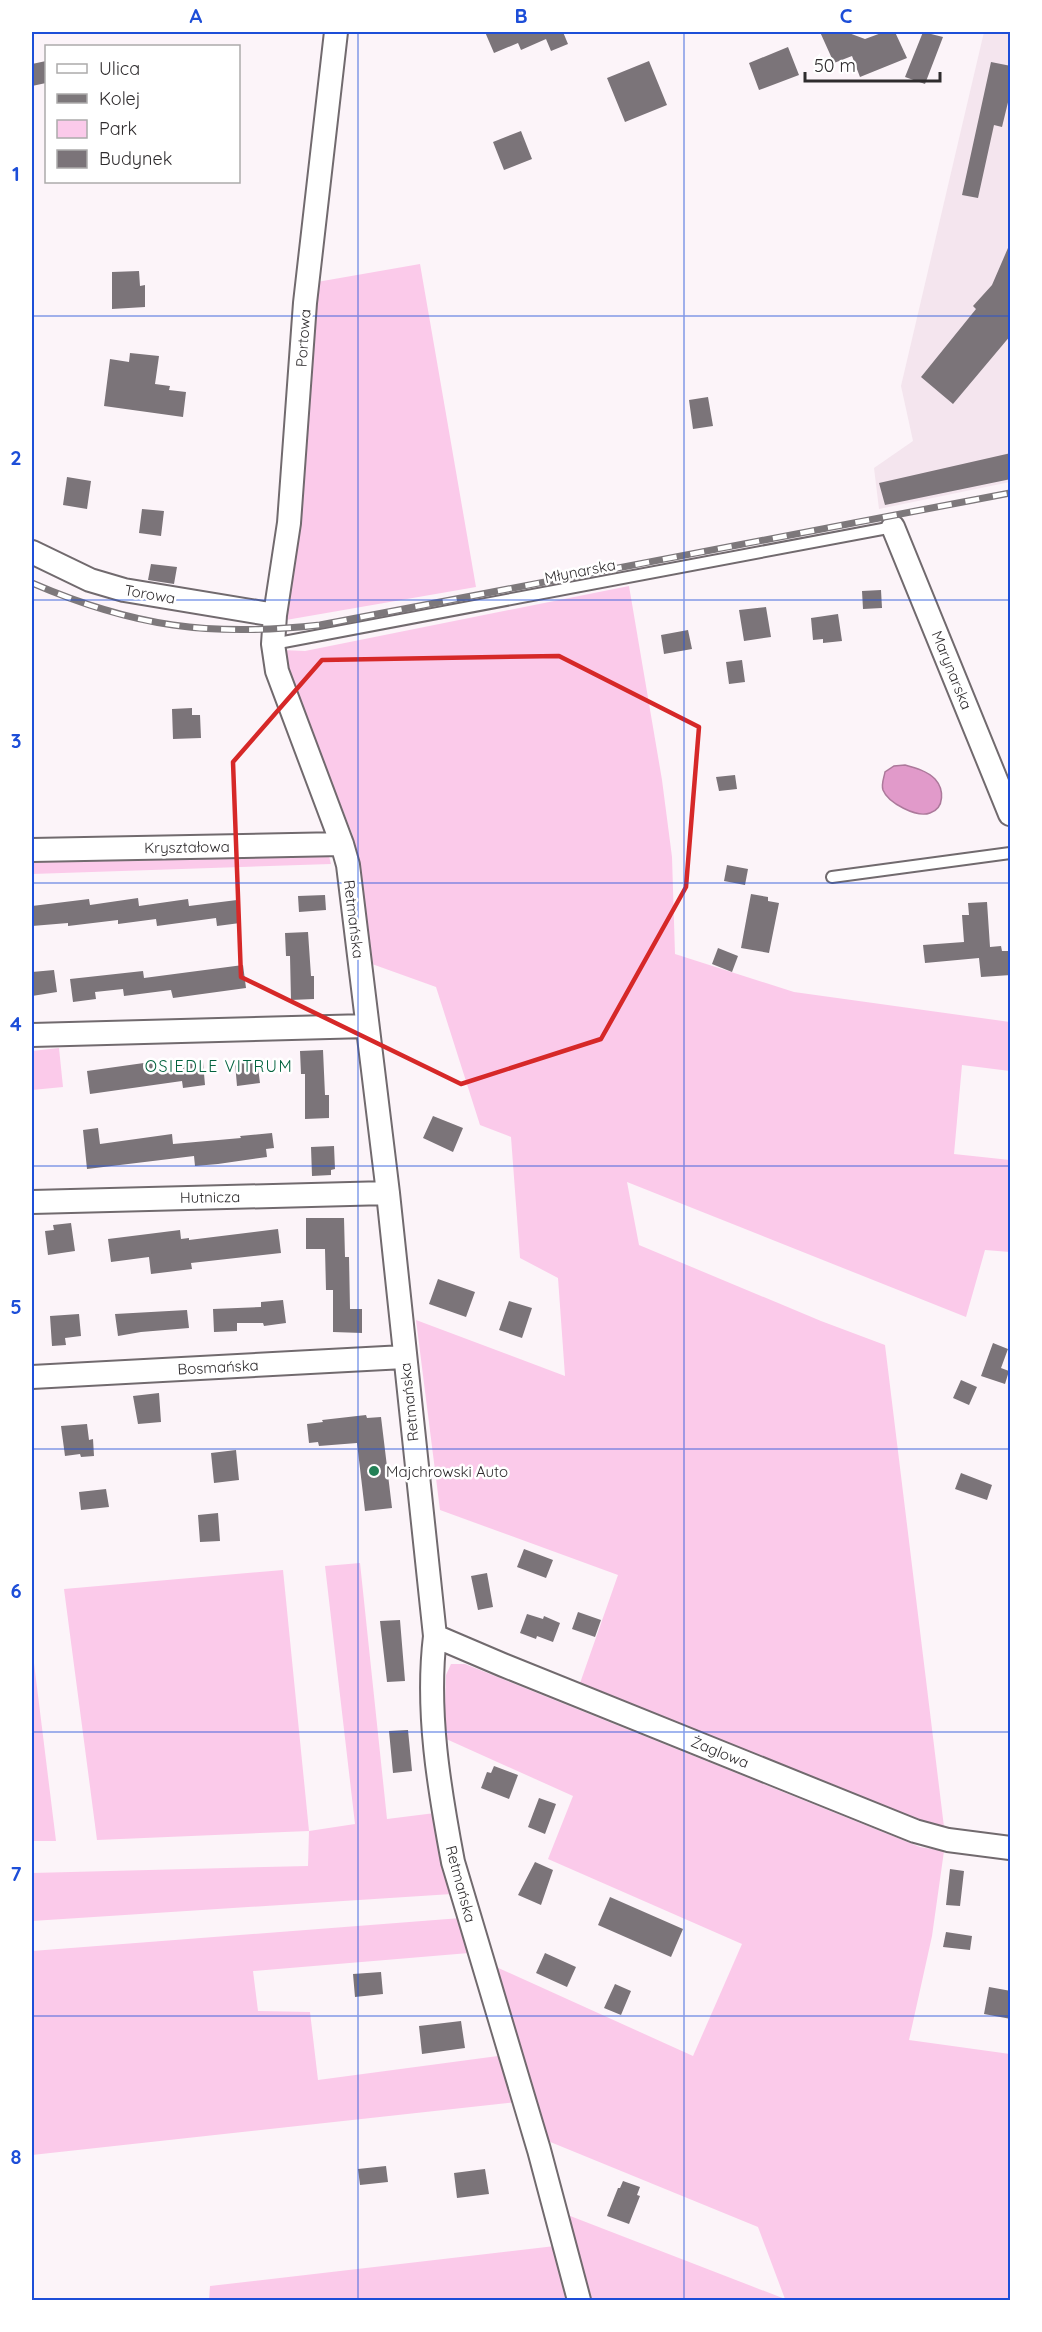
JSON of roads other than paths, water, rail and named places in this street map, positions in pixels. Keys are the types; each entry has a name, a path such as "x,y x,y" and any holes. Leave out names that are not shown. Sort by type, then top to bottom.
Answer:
{"street":[{"name":"Portowa","path":"273,644 275,615 289,523 305,303 336,32"},
{"name":"Marynarska","path":"893,527 1011,814"},
{"name":"Torowa","path":"32,552 90,580 124,590 275,615"},
{"name":"Retmańska","path":"273,644 277,671 348,865 388,1193 435,1636 432,1661 433,1723 444,1817 453,1862 539,2150 579,2301"},
{"name":"Kryształowa","path":"32,850 342,844"},
{"path":"32,1035 368,1026"},
{"name":"Hutnicza","path":"32,1202 388,1193"},
{"name":"Bosmańska","path":"32,1377 404,1357"},
{"name":"Żaglowa","path":"435,1636 915,1831 948,1840 1011,1848"}],"lane":[{"name":"Młynarska","path":"273,644 893,527"},
{"path":"831,877 1011,853"}],"railway":[{"path":"32,583 105,610 173,625 243,630 320,625 1010,493"}],"place":[{"name":"Majchrowski Auto","path":"374,1471"}],"district":[{"name":"OSIEDLE VITRUM","path":"219,1066"}]}
